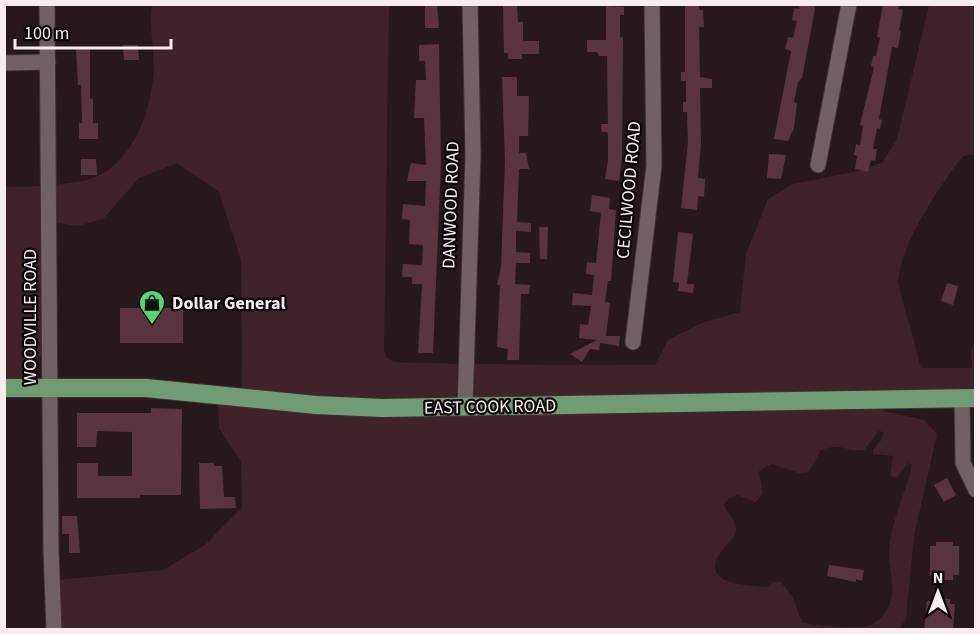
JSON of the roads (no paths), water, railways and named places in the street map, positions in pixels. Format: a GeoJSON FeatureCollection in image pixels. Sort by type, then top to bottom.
{"type":"FeatureCollection","features":[{"type":"Feature","properties":{"kind":"main road","name":"EAST COOK ROAD"},"geometry":{"type":"LineString","coordinates":[[4,388],[166,389],[350,407],[465,408],[969,398]]}},
{"type":"Feature","properties":{"kind":"street","name":"WOODVILLE ROAD"},"geometry":{"type":"LineString","coordinates":[[47,4],[54,630]]}},
{"type":"Feature","properties":{"kind":"street","name":"DANWOOD ROAD"},"geometry":{"type":"LineString","coordinates":[[465,408],[473,156],[470,4]]}},
{"type":"Feature","properties":{"kind":"street","name":"CECILWOOD ROAD"},"geometry":{"type":"LineString","coordinates":[[633,342],[654,158],[652,4]]}},
{"type":"Feature","properties":{"kind":"street"},"geometry":{"type":"LineString","coordinates":[[818,165],[849,4]]}},
{"type":"Feature","properties":{"kind":"street"},"geometry":{"type":"LineString","coordinates":[[4,63],[48,62]]}},
{"type":"Feature","properties":{"kind":"street"},"geometry":{"type":"LineString","coordinates":[[969,398],[963,463],[975,490]]}},
{"type":"Feature","properties":{"kind":"place","name":"Dollar General"},"geometry":{"type":"Point","coordinates":[152,326]}}]}
